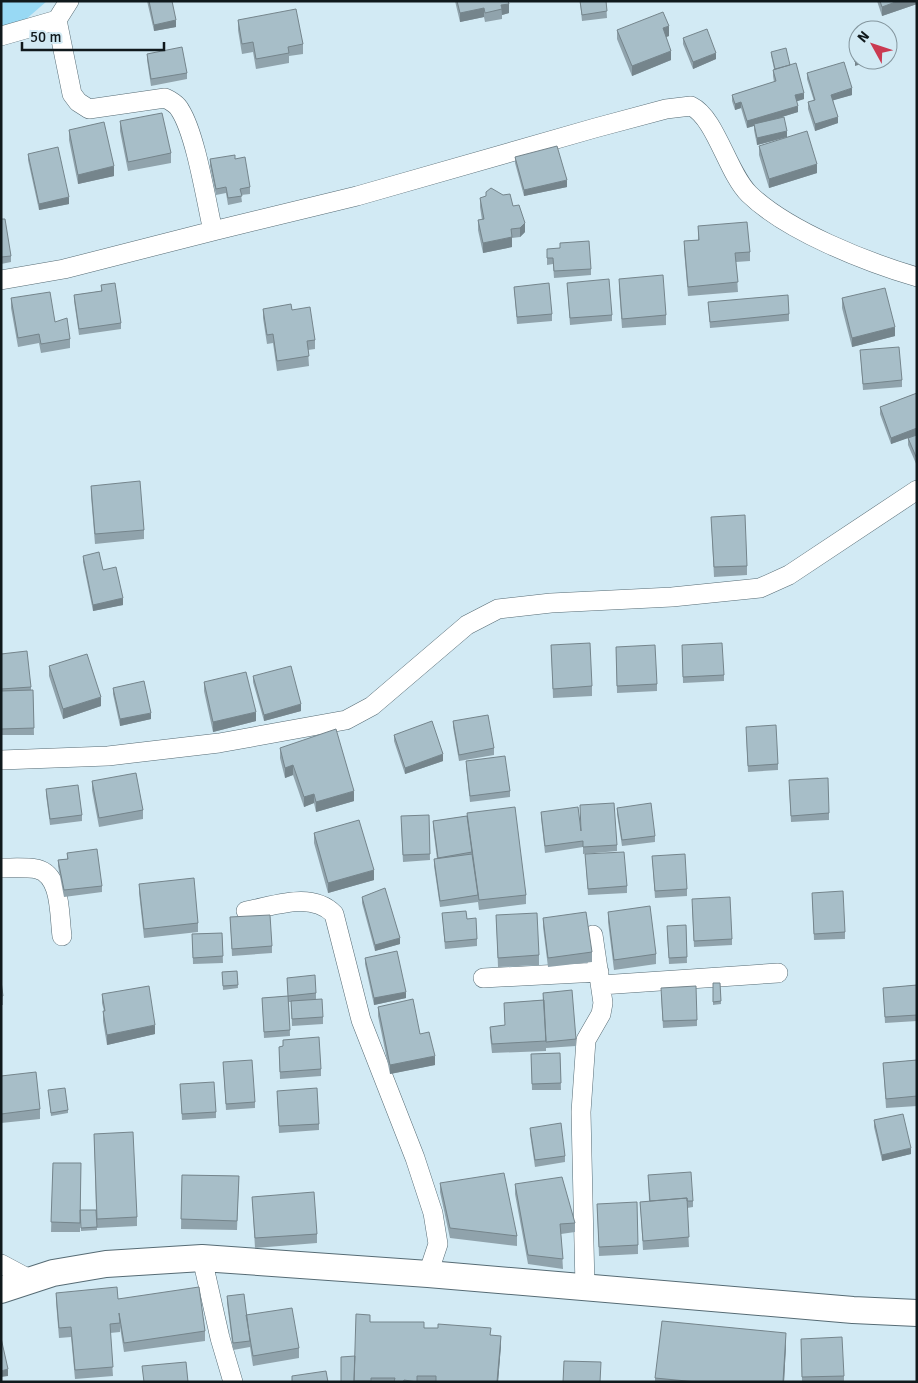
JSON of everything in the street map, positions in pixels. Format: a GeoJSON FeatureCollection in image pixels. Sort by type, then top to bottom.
{"type":"FeatureCollection","features":[{"type":"Feature","properties":{"kind":"main road"},"geometry":{"type":"LineString","coordinates":[[1,1290],[53,1273],[106,1264],[202,1258],[428,1274],[853,1310],[917,1312]]}},
{"type":"Feature","properties":{"kind":"street"},"geometry":{"type":"LineString","coordinates":[[1,36],[57,20],[69,1]]}},
{"type":"Feature","properties":{"kind":"street"},"geometry":{"type":"LineString","coordinates":[[57,20],[72,94],[78,102],[89,109],[165,98],[175,103],[181,111],[192,141],[213,231]]}},
{"type":"Feature","properties":{"kind":"street"},"geometry":{"type":"LineString","coordinates":[[1,280],[64,269],[357,196],[595,128],[666,109],[691,106],[705,116],[736,178],[750,194],[772,213],[834,245],[917,277]]}},
{"type":"Feature","properties":{"kind":"street"},"geometry":{"type":"LineString","coordinates":[[1,760],[108,756],[219,743],[346,720],[372,706],[467,624],[498,610],[550,604],[672,597],[760,588],[789,575],[917,490]]}},
{"type":"Feature","properties":{"kind":"street"},"geometry":{"type":"LineString","coordinates":[[1,868],[38,869],[48,874],[54,882],[62,936]]}},
{"type":"Feature","properties":{"kind":"street"},"geometry":{"type":"LineString","coordinates":[[246,911],[297,902],[314,902],[326,906],[334,914],[362,1020],[415,1158],[433,1213],[438,1244],[428,1274]]}},
{"type":"Feature","properties":{"kind":"street"},"geometry":{"type":"LineString","coordinates":[[585,1287],[580,1112],[586,1040],[601,1014],[600,979],[593,935]]}},
{"type":"Feature","properties":{"kind":"street"},"geometry":{"type":"LineString","coordinates":[[483,978],[600,979],[778,973]]}},
{"type":"Feature","properties":{"kind":"street"},"geometry":{"type":"LineString","coordinates":[[202,1258],[220,1338],[233,1382]]}},
{"type":"Feature","properties":{"kind":"street"},"geometry":{"type":"LineString","coordinates":[[1,1264],[32,1280]]}},
{"type":"Feature","properties":{"kind":"shaded area"},"geometry":{"type":"Polygon","coordinates":[[[1,1],[47,1],[1,41],[1,1]]]}},
{"type":"Feature","properties":{"kind":"building"},"geometry":{"type":"Polygon","coordinates":[[[149,1],[172,1],[176,20],[154,25],[149,1]]]}},
{"type":"Feature","properties":{"kind":"building"},"geometry":{"type":"Polygon","coordinates":[[[457,1],[508,1],[509,4],[501,5],[502,9],[485,13],[484,8],[460,13],[457,1]]]}},
{"type":"Feature","properties":{"kind":"building"},"geometry":{"type":"Polygon","coordinates":[[[580,1],[606,1],[607,11],[582,15],[580,1]]]}},
{"type":"Feature","properties":{"kind":"building"},"geometry":{"type":"Polygon","coordinates":[[[880,1],[898,1],[882,7],[880,1]]]}},
{"type":"Feature","properties":{"kind":"building"},"geometry":{"type":"Polygon","coordinates":[[[296,9],[303,44],[288,47],[289,53],[256,59],[253,42],[242,44],[238,20],[296,9]]]}},
{"type":"Feature","properties":{"kind":"building"},"geometry":{"type":"Polygon","coordinates":[[[663,12],[669,26],[663,28],[671,51],[632,66],[617,30],[663,12]]]}},
{"type":"Feature","properties":{"kind":"building"},"geometry":{"type":"Polygon","coordinates":[[[707,29],[716,53],[693,62],[683,38],[707,29]]]}},
{"type":"Feature","properties":{"kind":"building"},"geometry":{"type":"Polygon","coordinates":[[[182,47],[187,73],[151,79],[147,54],[182,47]]]}},
{"type":"Feature","properties":{"kind":"building"},"geometry":{"type":"Polygon","coordinates":[[[786,48],[790,65],[775,69],[771,52],[786,48]]]}},
{"type":"Feature","properties":{"kind":"building"},"geometry":{"type":"Polygon","coordinates":[[[844,62],[852,88],[831,95],[838,117],[815,124],[808,102],[815,100],[807,73],[844,62]]]}},
{"type":"Feature","properties":{"kind":"building"},"geometry":{"type":"Polygon","coordinates":[[[796,63],[804,93],[795,95],[798,106],[747,121],[741,102],[735,104],[732,95],[776,81],[773,70],[796,63]]]}},
{"type":"Feature","properties":{"kind":"building"},"geometry":{"type":"Polygon","coordinates":[[[162,113],[171,153],[128,162],[120,121],[162,113]]]}},
{"type":"Feature","properties":{"kind":"building"},"geometry":{"type":"Polygon","coordinates":[[[784,117],[787,131],[757,138],[754,124],[784,117]]]}},
{"type":"Feature","properties":{"kind":"building"},"geometry":{"type":"Polygon","coordinates":[[[104,122],[114,166],[78,175],[69,130],[104,122]]]}},
{"type":"Feature","properties":{"kind":"building"},"geometry":{"type":"Polygon","coordinates":[[[807,131],[817,164],[769,179],[759,146],[807,131]]]}},
{"type":"Feature","properties":{"kind":"building"},"geometry":{"type":"Polygon","coordinates":[[[557,146],[567,180],[524,190],[515,157],[557,146]]]}},
{"type":"Feature","properties":{"kind":"building"},"geometry":{"type":"Polygon","coordinates":[[[58,147],[69,197],[39,204],[28,154],[58,147]]]}},
{"type":"Feature","properties":{"kind":"building"},"geometry":{"type":"Polygon","coordinates":[[[235,155],[235,159],[245,157],[250,187],[240,189],[242,196],[228,198],[226,187],[216,189],[210,159],[235,155]]]}},
{"type":"Feature","properties":{"kind":"building"},"geometry":{"type":"Polygon","coordinates":[[[491,188],[503,195],[510,194],[513,206],[519,205],[525,223],[520,228],[511,229],[512,237],[483,243],[478,220],[484,219],[480,198],[486,196],[486,192],[491,188]]]}},
{"type":"Feature","properties":{"kind":"building"},"geometry":{"type":"Polygon","coordinates":[[[1,219],[5,219],[11,256],[1,257],[1,219]]]}},
{"type":"Feature","properties":{"kind":"building"},"geometry":{"type":"Polygon","coordinates":[[[747,222],[750,252],[735,253],[738,282],[688,287],[684,241],[699,240],[698,226],[747,222]]]}},
{"type":"Feature","properties":{"kind":"building"},"geometry":{"type":"Polygon","coordinates":[[[589,241],[591,269],[554,271],[553,258],[547,258],[547,249],[560,248],[560,243],[589,241]]]}},
{"type":"Feature","properties":{"kind":"building"},"geometry":{"type":"Polygon","coordinates":[[[663,275],[666,315],[622,319],[619,279],[663,275]]]}},
{"type":"Feature","properties":{"kind":"building"},"geometry":{"type":"Polygon","coordinates":[[[609,279],[612,315],[570,318],[567,283],[609,279]]]}},
{"type":"Feature","properties":{"kind":"building"},"geometry":{"type":"Polygon","coordinates":[[[115,283],[121,323],[79,329],[74,295],[102,291],[101,285],[115,283]]]}},
{"type":"Feature","properties":{"kind":"building"},"geometry":{"type":"Polygon","coordinates":[[[549,283],[552,314],[517,317],[514,287],[549,283]]]}},
{"type":"Feature","properties":{"kind":"building"},"geometry":{"type":"Polygon","coordinates":[[[885,288],[895,327],[852,338],[842,298],[885,288]]]}},
{"type":"Feature","properties":{"kind":"building"},"geometry":{"type":"Polygon","coordinates":[[[50,292],[55,322],[67,318],[70,339],[41,344],[39,334],[18,338],[11,298],[50,292]]]}},
{"type":"Feature","properties":{"kind":"building"},"geometry":{"type":"Polygon","coordinates":[[[788,295],[789,314],[710,322],[708,302],[788,295]]]}},
{"type":"Feature","properties":{"kind":"building"},"geometry":{"type":"Polygon","coordinates":[[[291,304],[292,310],[310,307],[315,340],[307,341],[309,356],[277,361],[273,334],[267,335],[263,309],[291,304]]]}},
{"type":"Feature","properties":{"kind":"building"},"geometry":{"type":"Polygon","coordinates":[[[899,347],[902,380],[863,384],[860,350],[899,347]]]}},
{"type":"Feature","properties":{"kind":"building"},"geometry":{"type":"Polygon","coordinates":[[[917,393],[917,428],[891,438],[880,407],[917,393]]]}},
{"type":"Feature","properties":{"kind":"building"},"geometry":{"type":"Polygon","coordinates":[[[917,435],[917,459],[908,438],[917,435]]]}},
{"type":"Feature","properties":{"kind":"building"},"geometry":{"type":"Polygon","coordinates":[[[140,481],[144,530],[95,534],[91,486],[140,481]]]}},
{"type":"Feature","properties":{"kind":"building"},"geometry":{"type":"Polygon","coordinates":[[[745,515],[747,566],[714,567],[711,517],[745,515]]]}},
{"type":"Feature","properties":{"kind":"building"},"geometry":{"type":"Polygon","coordinates":[[[99,552],[103,570],[116,567],[123,598],[93,605],[83,556],[99,552]]]}},
{"type":"Feature","properties":{"kind":"building"},"geometry":{"type":"Polygon","coordinates":[[[590,643],[592,686],[553,689],[551,645],[590,643]]]}},
{"type":"Feature","properties":{"kind":"building"},"geometry":{"type":"Polygon","coordinates":[[[722,643],[724,675],[683,677],[682,645],[722,643]]]}},
{"type":"Feature","properties":{"kind":"building"},"geometry":{"type":"Polygon","coordinates":[[[655,645],[657,684],[617,686],[616,647],[655,645]]]}},
{"type":"Feature","properties":{"kind":"building"},"geometry":{"type":"Polygon","coordinates":[[[27,651],[31,687],[1,689],[1,654],[27,651]]]}},
{"type":"Feature","properties":{"kind":"building"},"geometry":{"type":"Polygon","coordinates":[[[87,654],[101,697],[63,709],[49,666],[87,654]]]}},
{"type":"Feature","properties":{"kind":"building"},"geometry":{"type":"Polygon","coordinates":[[[291,666],[301,704],[264,715],[253,676],[291,666]]]}},
{"type":"Feature","properties":{"kind":"building"},"geometry":{"type":"Polygon","coordinates":[[[246,672],[256,712],[213,722],[204,682],[246,672]]]}},
{"type":"Feature","properties":{"kind":"building"},"geometry":{"type":"Polygon","coordinates":[[[144,681],[151,713],[120,719],[113,688],[144,681]]]}},
{"type":"Feature","properties":{"kind":"building"},"geometry":{"type":"Polygon","coordinates":[[[33,690],[34,728],[1,729],[1,691],[33,690]]]}},
{"type":"Feature","properties":{"kind":"building"},"geometry":{"type":"Polygon","coordinates":[[[488,715],[494,748],[459,755],[453,721],[488,715]]]}},
{"type":"Feature","properties":{"kind":"building"},"geometry":{"type":"Polygon","coordinates":[[[432,721],[443,754],[405,768],[394,735],[432,721]]]}},
{"type":"Feature","properties":{"kind":"building"},"geometry":{"type":"Polygon","coordinates":[[[776,725],[778,764],[748,766],[746,727],[776,725]]]}},
{"type":"Feature","properties":{"kind":"building"},"geometry":{"type":"Polygon","coordinates":[[[336,729],[354,791],[316,802],[314,794],[304,797],[293,765],[285,768],[280,748],[336,729]]]}},
{"type":"Feature","properties":{"kind":"building"},"geometry":{"type":"Polygon","coordinates":[[[505,756],[510,791],[470,796],[466,761],[505,756]]]}},
{"type":"Feature","properties":{"kind":"building"},"geometry":{"type":"Polygon","coordinates":[[[136,773],[143,810],[99,818],[92,781],[136,773]]]}},
{"type":"Feature","properties":{"kind":"building"},"geometry":{"type":"Polygon","coordinates":[[[828,778],[829,813],[791,816],[789,780],[828,778]]]}},
{"type":"Feature","properties":{"kind":"building"},"geometry":{"type":"Polygon","coordinates":[[[78,785],[82,815],[50,819],[46,789],[78,785]]]}},
{"type":"Feature","properties":{"kind":"building"},"geometry":{"type":"Polygon","coordinates":[[[614,803],[617,845],[583,847],[583,841],[545,846],[541,812],[578,807],[581,831],[580,805],[614,803]]]}},
{"type":"Feature","properties":{"kind":"building"},"geometry":{"type":"Polygon","coordinates":[[[651,803],[655,836],[622,840],[617,808],[651,803]]]}},
{"type":"Feature","properties":{"kind":"building"},"geometry":{"type":"Polygon","coordinates":[[[515,807],[526,895],[479,900],[467,813],[515,807]]]}},
{"type":"Feature","properties":{"kind":"building"},"geometry":{"type":"Polygon","coordinates":[[[429,815],[430,854],[403,855],[401,816],[429,815]]]}},
{"type":"Feature","properties":{"kind":"building"},"geometry":{"type":"Polygon","coordinates":[[[467,816],[472,852],[438,858],[433,821],[467,816]]]}},
{"type":"Feature","properties":{"kind":"building"},"geometry":{"type":"Polygon","coordinates":[[[359,820],[374,870],[328,883],[314,833],[359,820]]]}},
{"type":"Feature","properties":{"kind":"building"},"geometry":{"type":"Polygon","coordinates":[[[97,849],[102,886],[64,890],[58,860],[68,859],[67,853],[97,849]]]}},
{"type":"Feature","properties":{"kind":"building"},"geometry":{"type":"Polygon","coordinates":[[[624,852],[627,886],[588,889],[585,854],[624,852]]]}},
{"type":"Feature","properties":{"kind":"building"},"geometry":{"type":"Polygon","coordinates":[[[472,854],[478,895],[440,901],[434,859],[472,854]]]}},
{"type":"Feature","properties":{"kind":"building"},"geometry":{"type":"Polygon","coordinates":[[[685,854],[687,889],[655,891],[652,856],[685,854]]]}},
{"type":"Feature","properties":{"kind":"building"},"geometry":{"type":"Polygon","coordinates":[[[194,878],[198,923],[144,929],[139,884],[194,878]]]}},
{"type":"Feature","properties":{"kind":"building"},"geometry":{"type":"Polygon","coordinates":[[[385,888],[400,938],[375,945],[362,897],[385,888]]]}},
{"type":"Feature","properties":{"kind":"building"},"geometry":{"type":"Polygon","coordinates":[[[843,891],[845,932],[814,934],[812,893],[843,891]]]}},
{"type":"Feature","properties":{"kind":"building"},"geometry":{"type":"Polygon","coordinates":[[[730,897],[732,939],[694,941],[692,899],[730,897]]]}},
{"type":"Feature","properties":{"kind":"building"},"geometry":{"type":"Polygon","coordinates":[[[650,906],[656,954],[614,960],[608,912],[650,906]]]}},
{"type":"Feature","properties":{"kind":"building"},"geometry":{"type":"Polygon","coordinates":[[[466,911],[467,919],[476,918],[477,939],[445,942],[442,913],[466,911]]]}},
{"type":"Feature","properties":{"kind":"building"},"geometry":{"type":"Polygon","coordinates":[[[586,912],[592,952],[548,958],[543,918],[586,912]]]}},
{"type":"Feature","properties":{"kind":"building"},"geometry":{"type":"Polygon","coordinates":[[[537,913],[539,955],[498,958],[496,915],[537,913]]]}},
{"type":"Feature","properties":{"kind":"building"},"geometry":{"type":"Polygon","coordinates":[[[270,915],[272,946],[232,949],[230,917],[270,915]]]}},
{"type":"Feature","properties":{"kind":"building"},"geometry":{"type":"Polygon","coordinates":[[[686,925],[687,957],[669,958],[667,926],[686,925]]]}},
{"type":"Feature","properties":{"kind":"building"},"geometry":{"type":"Polygon","coordinates":[[[222,933],[223,956],[193,958],[192,934],[222,933]]]}},
{"type":"Feature","properties":{"kind":"building"},"geometry":{"type":"Polygon","coordinates":[[[397,951],[406,992],[374,998],[365,958],[397,951]]]}},
{"type":"Feature","properties":{"kind":"building"},"geometry":{"type":"Polygon","coordinates":[[[237,971],[238,985],[223,986],[222,972],[237,971]]]}},
{"type":"Feature","properties":{"kind":"building"},"geometry":{"type":"Polygon","coordinates":[[[315,975],[316,993],[288,996],[287,978],[315,975]]]}},
{"type":"Feature","properties":{"kind":"building"},"geometry":{"type":"Polygon","coordinates":[[[713,983],[720,983],[721,1001],[713,1002],[713,983]]]}},
{"type":"Feature","properties":{"kind":"building"},"geometry":{"type":"Polygon","coordinates":[[[917,985],[917,1015],[885,1017],[883,988],[917,985]]]}},
{"type":"Feature","properties":{"kind":"building"},"geometry":{"type":"Polygon","coordinates":[[[149,986],[155,1025],[107,1035],[102,994],[149,986]]]}},
{"type":"Feature","properties":{"kind":"building"},"geometry":{"type":"Polygon","coordinates":[[[696,986],[697,1020],[663,1021],[661,988],[696,986]]]}},
{"type":"Feature","properties":{"kind":"building"},"geometry":{"type":"Polygon","coordinates":[[[572,990],[576,1039],[546,1042],[543,993],[572,990]]]}},
{"type":"Feature","properties":{"kind":"building"},"geometry":{"type":"Polygon","coordinates":[[[288,996],[290,1030],[264,1032],[262,998],[288,996]]]}},
{"type":"Feature","properties":{"kind":"building"},"geometry":{"type":"Polygon","coordinates":[[[322,999],[323,1017],[292,1019],[291,1001],[322,999]]]}},
{"type":"Feature","properties":{"kind":"building"},"geometry":{"type":"Polygon","coordinates":[[[413,999],[420,1034],[429,1032],[435,1056],[390,1065],[378,1007],[413,999]]]}},
{"type":"Feature","properties":{"kind":"building"},"geometry":{"type":"Polygon","coordinates":[[[544,1000],[546,1041],[492,1044],[490,1027],[505,1025],[504,1003],[544,1000]]]}},
{"type":"Feature","properties":{"kind":"building"},"geometry":{"type":"Polygon","coordinates":[[[319,1037],[321,1069],[280,1072],[279,1047],[283,1046],[283,1040],[319,1037]]]}},
{"type":"Feature","properties":{"kind":"building"},"geometry":{"type":"Polygon","coordinates":[[[560,1053],[561,1083],[532,1084],[531,1054],[560,1053]]]}},
{"type":"Feature","properties":{"kind":"building"},"geometry":{"type":"Polygon","coordinates":[[[252,1060],[255,1102],[226,1104],[223,1062],[252,1060]]]}},
{"type":"Feature","properties":{"kind":"building"},"geometry":{"type":"Polygon","coordinates":[[[917,1060],[917,1096],[886,1099],[883,1063],[917,1060]]]}},
{"type":"Feature","properties":{"kind":"building"},"geometry":{"type":"Polygon","coordinates":[[[36,1072],[40,1109],[1,1114],[1,1076],[36,1072]]]}},
{"type":"Feature","properties":{"kind":"building"},"geometry":{"type":"Polygon","coordinates":[[[214,1082],[216,1112],[182,1114],[180,1084],[214,1082]]]}},
{"type":"Feature","properties":{"kind":"building"},"geometry":{"type":"Polygon","coordinates":[[[65,1088],[68,1110],[51,1113],[48,1090],[65,1088]]]}},
{"type":"Feature","properties":{"kind":"building"},"geometry":{"type":"Polygon","coordinates":[[[317,1088],[319,1124],[279,1126],[277,1091],[317,1088]]]}},
{"type":"Feature","properties":{"kind":"building"},"geometry":{"type":"Polygon","coordinates":[[[903,1114],[911,1148],[882,1155],[874,1120],[903,1114]]]}},
{"type":"Feature","properties":{"kind":"building"},"geometry":{"type":"Polygon","coordinates":[[[561,1123],[565,1156],[535,1160],[530,1128],[561,1123]]]}},
{"type":"Feature","properties":{"kind":"building"},"geometry":{"type":"Polygon","coordinates":[[[133,1132],[137,1217],[97,1219],[94,1134],[133,1132]]]}},
{"type":"Feature","properties":{"kind":"building"},"geometry":{"type":"Polygon","coordinates":[[[53,1163],[81,1163],[80,1223],[51,1222],[53,1163]]]}},
{"type":"Feature","properties":{"kind":"building"},"geometry":{"type":"Polygon","coordinates":[[[691,1172],[693,1201],[687,1201],[687,1198],[650,1201],[648,1175],[691,1172]]]}},
{"type":"Feature","properties":{"kind":"building"},"geometry":{"type":"Polygon","coordinates":[[[504,1173],[517,1236],[450,1228],[440,1183],[504,1173]]]}},
{"type":"Feature","properties":{"kind":"building"},"geometry":{"type":"Polygon","coordinates":[[[182,1175],[239,1176],[237,1221],[181,1219],[182,1175]]]}},
{"type":"Feature","properties":{"kind":"building"},"geometry":{"type":"Polygon","coordinates":[[[562,1177],[575,1223],[560,1224],[563,1259],[528,1255],[515,1184],[562,1177]]]}},
{"type":"Feature","properties":{"kind":"building"},"geometry":{"type":"Polygon","coordinates":[[[314,1192],[317,1234],[255,1238],[252,1197],[314,1192]]]}},
{"type":"Feature","properties":{"kind":"building"},"geometry":{"type":"Polygon","coordinates":[[[687,1198],[689,1237],[643,1241],[640,1202],[687,1198]]]}},
{"type":"Feature","properties":{"kind":"building"},"geometry":{"type":"Polygon","coordinates":[[[637,1202],[638,1245],[599,1247],[597,1204],[637,1202]]]}},
{"type":"Feature","properties":{"kind":"building"},"geometry":{"type":"Polygon","coordinates":[[[80,1210],[96,1210],[97,1227],[81,1228],[80,1210]]]}},
{"type":"Feature","properties":{"kind":"building"},"geometry":{"type":"Polygon","coordinates":[[[117,1287],[118,1299],[199,1287],[205,1331],[124,1343],[119,1313],[120,1323],[110,1324],[113,1367],[75,1370],[71,1327],[59,1328],[56,1293],[117,1287]]]}},
{"type":"Feature","properties":{"kind":"building"},"geometry":{"type":"Polygon","coordinates":[[[244,1294],[250,1341],[233,1343],[227,1296],[244,1294]]]}},
{"type":"Feature","properties":{"kind":"building"},"geometry":{"type":"Polygon","coordinates":[[[292,1308],[299,1348],[253,1356],[246,1315],[292,1308]]]}},
{"type":"Feature","properties":{"kind":"building"},"geometry":{"type":"Polygon","coordinates":[[[356,1314],[370,1315],[370,1322],[424,1322],[424,1328],[438,1328],[438,1324],[491,1328],[490,1335],[501,1336],[497,1382],[436,1382],[436,1376],[417,1376],[417,1382],[404,1380],[403,1382],[394,1382],[395,1378],[371,1378],[371,1381],[354,1381],[356,1314]]]}},
{"type":"Feature","properties":{"kind":"building"},"geometry":{"type":"Polygon","coordinates":[[[662,1321],[786,1333],[783,1382],[697,1382],[655,1378],[662,1321]]]}},
{"type":"Feature","properties":{"kind":"building"},"geometry":{"type":"Polygon","coordinates":[[[842,1337],[844,1376],[802,1377],[801,1339],[842,1337]]]}},
{"type":"Feature","properties":{"kind":"building"},"geometry":{"type":"Polygon","coordinates":[[[1,1338],[8,1369],[1,1371],[1,1338]]]}},
{"type":"Feature","properties":{"kind":"building"},"geometry":{"type":"Polygon","coordinates":[[[355,1356],[354,1382],[341,1382],[341,1357],[355,1356]]]}},
{"type":"Feature","properties":{"kind":"building"},"geometry":{"type":"Polygon","coordinates":[[[564,1361],[601,1362],[600,1382],[563,1382],[564,1361]]]}},
{"type":"Feature","properties":{"kind":"building"},"geometry":{"type":"Polygon","coordinates":[[[186,1362],[188,1382],[144,1382],[142,1366],[186,1362]]]}},
{"type":"Feature","properties":{"kind":"building"},"geometry":{"type":"Polygon","coordinates":[[[326,1371],[328,1382],[292,1382],[292,1376],[326,1371]]]}}]}
